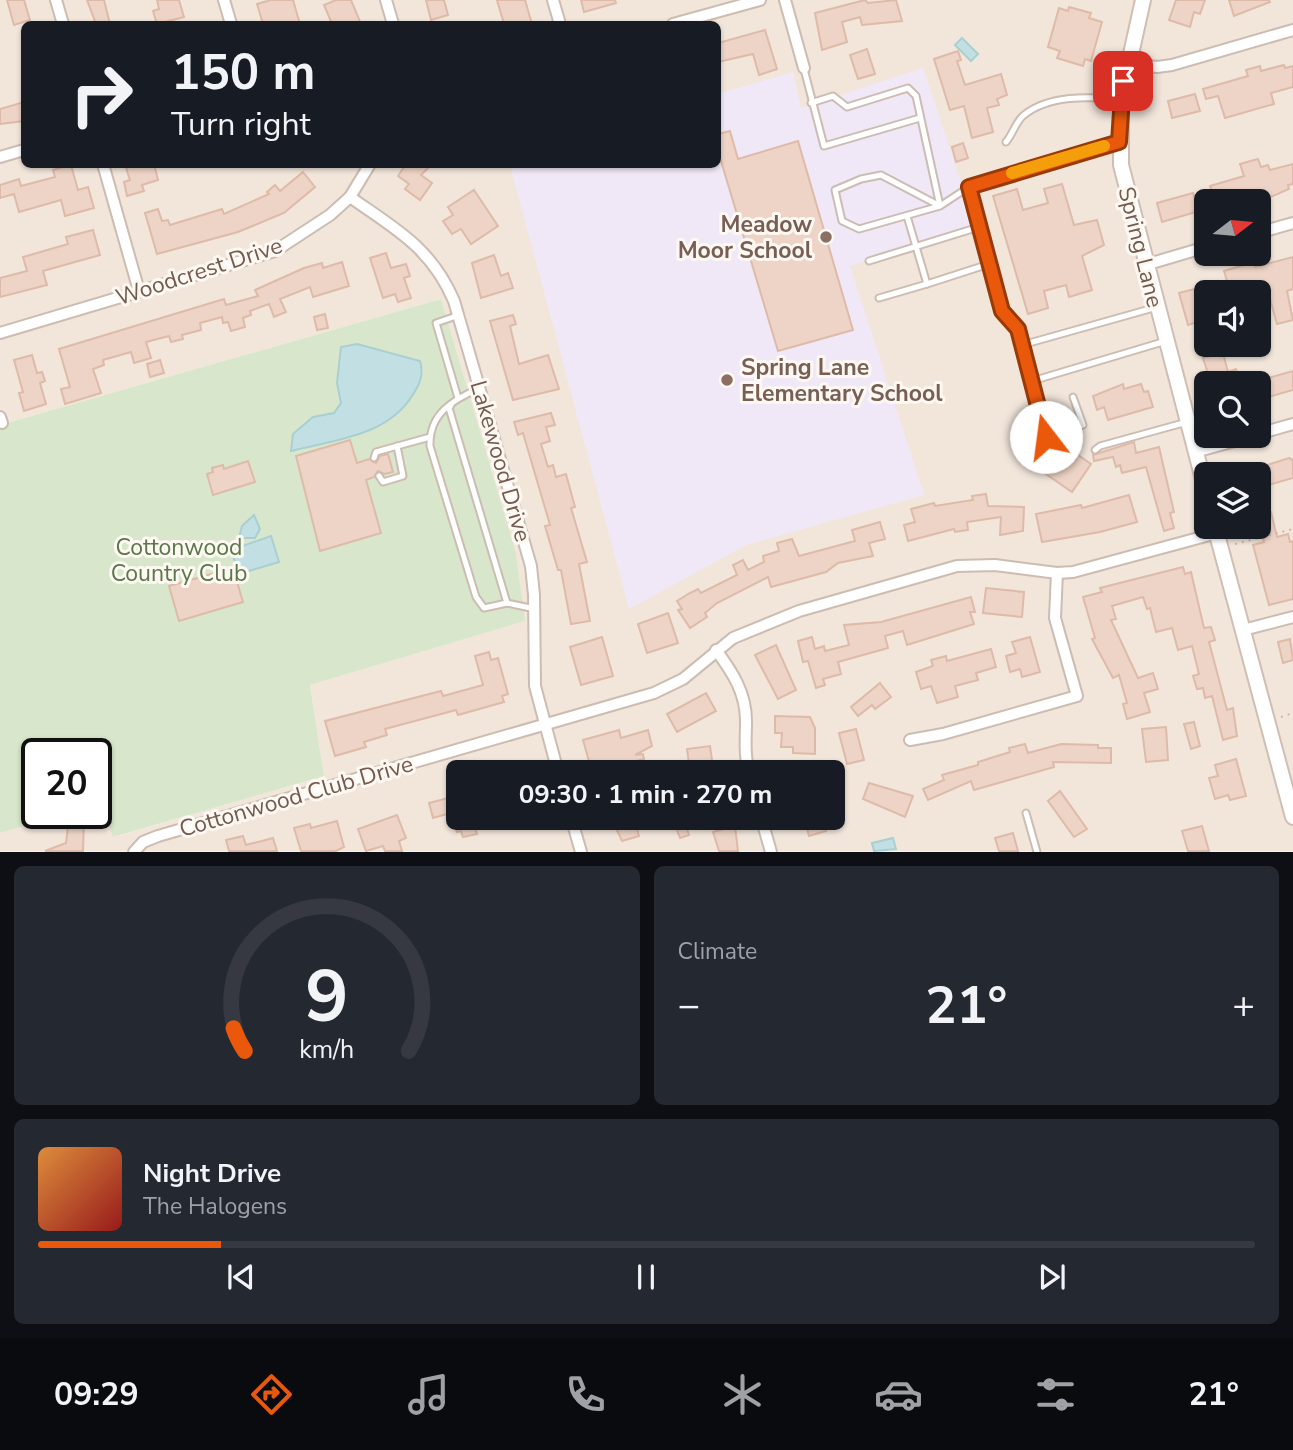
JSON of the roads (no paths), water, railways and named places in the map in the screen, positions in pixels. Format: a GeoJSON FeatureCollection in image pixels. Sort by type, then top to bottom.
{"type":"FeatureCollection","features":[{"type":"Feature","properties":{"kind":"street"},"geometry":{"type":"LineString","coordinates":[[56,0],[62,21]]}},
{"type":"Feature","properties":{"kind":"street"},"geometry":{"type":"LineString","coordinates":[[224,0],[230,21]]}},
{"type":"Feature","properties":{"kind":"street"},"geometry":{"type":"LineString","coordinates":[[386,0],[392,21]]}},
{"type":"Feature","properties":{"kind":"street"},"geometry":{"type":"LineString","coordinates":[[553,0],[559,21]]}},
{"type":"Feature","properties":{"kind":"street"},"geometry":{"type":"LineString","coordinates":[[684,21],[760,0]]}},
{"type":"Feature","properties":{"kind":"street"},"geometry":{"type":"LineString","coordinates":[[785,0],[804,68]]}},
{"type":"Feature","properties":{"kind":"street","name":"Spring Lane"},"geometry":{"type":"LineString","coordinates":[[1143,0],[1126,64],[1119,142],[1124,182],[1198,462]]}},
{"type":"Feature","properties":{"kind":"street"},"geometry":{"type":"LineString","coordinates":[[1126,64],[1152,67],[1172,65],[1293,30]]}},
{"type":"Feature","properties":{"kind":"street"},"geometry":{"type":"LineString","coordinates":[[0,157],[21,151]]}},
{"type":"Feature","properties":{"kind":"street"},"geometry":{"type":"LineString","coordinates":[[104,168],[139,291]]}},
{"type":"Feature","properties":{"kind":"street","name":"Woodcrest Drive"},"geometry":{"type":"LineString","coordinates":[[0,333],[275,251],[310,230],[350,197],[368,168]]}},
{"type":"Feature","properties":{"kind":"street","name":"Lakewood Drive"},"geometry":{"type":"LineString","coordinates":[[350,197],[406,235],[424,252],[448,287],[459,315],[527,551],[535,610],[533,662],[555,760]]}},
{"type":"Feature","properties":{"kind":"street"},"geometry":{"type":"LineString","coordinates":[[1271,229],[1293,223]]}},
{"type":"Feature","properties":{"kind":"street"},"geometry":{"type":"LineString","coordinates":[[1145,265],[1194,251]]}},
{"type":"Feature","properties":{"kind":"street"},"geometry":{"type":"LineString","coordinates":[[1271,431],[1293,424]]}},
{"type":"Feature","properties":{"kind":"street"},"geometry":{"type":"LineString","coordinates":[[1195,452],[1209,448]]}},
{"type":"Feature","properties":{"kind":"street","name":"Cottonwood Club Drive"},"geometry":{"type":"LineString","coordinates":[[134,852],[143,842],[158,836],[670,687],[733,638],[779,617],[949,568],[995,565],[1057,573],[1098,566],[1194,537]]}},
{"type":"Feature","properties":{"kind":"street"},"geometry":{"type":"LineString","coordinates":[[1218,539],[1293,817]]}},
{"type":"Feature","properties":{"kind":"street"},"geometry":{"type":"LineString","coordinates":[[910,740],[943,734],[1077,696],[1055,618],[1057,573]]}},
{"type":"Feature","properties":{"kind":"street"},"geometry":{"type":"LineString","coordinates":[[1243,630],[1293,617]]}},
{"type":"Feature","properties":{"kind":"street"},"geometry":{"type":"LineString","coordinates":[[716,650],[739,685],[745,704],[744,743],[747,760]]}},
{"type":"Feature","properties":{"kind":"street"},"geometry":{"type":"LineString","coordinates":[[575,830],[581,852]]}},
{"type":"Feature","properties":{"kind":"street"},"geometry":{"type":"LineString","coordinates":[[765,830],[771,852]]}},
{"type":"Feature","properties":{"kind":"lane"},"geometry":{"type":"LineString","coordinates":[[804,68],[824,146],[920,118]]}},
{"type":"Feature","properties":{"kind":"lane"},"geometry":{"type":"LineString","coordinates":[[811,103],[833,96],[847,107],[908,88],[916,96],[940,206]]}},
{"type":"Feature","properties":{"kind":"lane"},"geometry":{"type":"LineString","coordinates":[[1006,142],[1021,117],[1032,110],[1078,98],[1121,99]]}},
{"type":"Feature","properties":{"kind":"lane"},"geometry":{"type":"LineString","coordinates":[[940,206],[881,175],[861,179],[835,190],[842,221],[859,229],[940,206],[969,187],[1119,142]]}},
{"type":"Feature","properties":{"kind":"lane"},"geometry":{"type":"LineString","coordinates":[[969,187],[1002,311],[1018,329],[1046,437],[1083,425],[1073,397]]}},
{"type":"Feature","properties":{"kind":"lane"},"geometry":{"type":"LineString","coordinates":[[906,216],[927,284]]}},
{"type":"Feature","properties":{"kind":"lane"},"geometry":{"type":"LineString","coordinates":[[869,261],[979,226]]}},
{"type":"Feature","properties":{"kind":"lane"},"geometry":{"type":"LineString","coordinates":[[879,298],[989,264]]}},
{"type":"Feature","properties":{"kind":"lane"},"geometry":{"type":"LineString","coordinates":[[1022,345],[1157,307]]}},
{"type":"Feature","properties":{"kind":"lane"},"geometry":{"type":"LineString","coordinates":[[458,398],[436,324],[459,315]]}},
{"type":"Feature","properties":{"kind":"lane"},"geometry":{"type":"LineString","coordinates":[[1032,381],[1166,341]]}},
{"type":"Feature","properties":{"kind":"lane"},"geometry":{"type":"LineString","coordinates":[[480,388],[452,402],[430,428],[430,437],[476,597],[484,608],[507,603],[535,610]]}},
{"type":"Feature","properties":{"kind":"lane"},"geometry":{"type":"LineString","coordinates":[[452,402],[449,408],[507,603]]}},
{"type":"Feature","properties":{"kind":"lane"},"geometry":{"type":"LineString","coordinates":[[1096,450],[1100,446],[1187,422]]}},
{"type":"Feature","properties":{"kind":"lane"},"geometry":{"type":"LineString","coordinates":[[374,458],[376,452],[430,437]]}},
{"type":"Feature","properties":{"kind":"lane"},"geometry":{"type":"LineString","coordinates":[[379,476],[383,482],[403,476],[397,446]]}},
{"type":"Feature","properties":{"kind":"lane"},"geometry":{"type":"LineString","coordinates":[[1026,813],[1037,852]]}},
{"type":"Feature","properties":{"kind":"water"},"geometry":{"type":"Polygon","coordinates":[[[962,38],[978,54],[971,61],[955,45],[962,38]]]}},
{"type":"Feature","properties":{"kind":"water"},"geometry":{"type":"Polygon","coordinates":[[[357,344],[420,361],[421,375],[415,392],[389,420],[374,428],[291,451],[293,434],[313,417],[334,413],[341,403],[337,383],[341,347],[357,344]]]}},
{"type":"Feature","properties":{"kind":"water"},"geometry":{"type":"Polygon","coordinates":[[[254,515],[260,529],[255,538],[239,538],[242,526],[254,515]]]}},
{"type":"Feature","properties":{"kind":"water"},"geometry":{"type":"Polygon","coordinates":[[[271,536],[279,562],[239,574],[231,550],[271,536]]]}},
{"type":"Feature","properties":{"kind":"water"},"geometry":{"type":"Polygon","coordinates":[[[893,838],[896,849],[874,851],[872,843],[893,838]]]}},
{"type":"Feature","properties":{"kind":"place","name":"Meadow Moor School"},"geometry":{"type":"Point","coordinates":[826,237]}},
{"type":"Feature","properties":{"kind":"place","name":"Spring Lane Elementary School"},"geometry":{"type":"Point","coordinates":[727,380]}},
{"type":"Feature","properties":{"kind":"park label","name":"Cottonwood Country Club"},"geometry":{"type":"Point","coordinates":[179,560]}}]}
